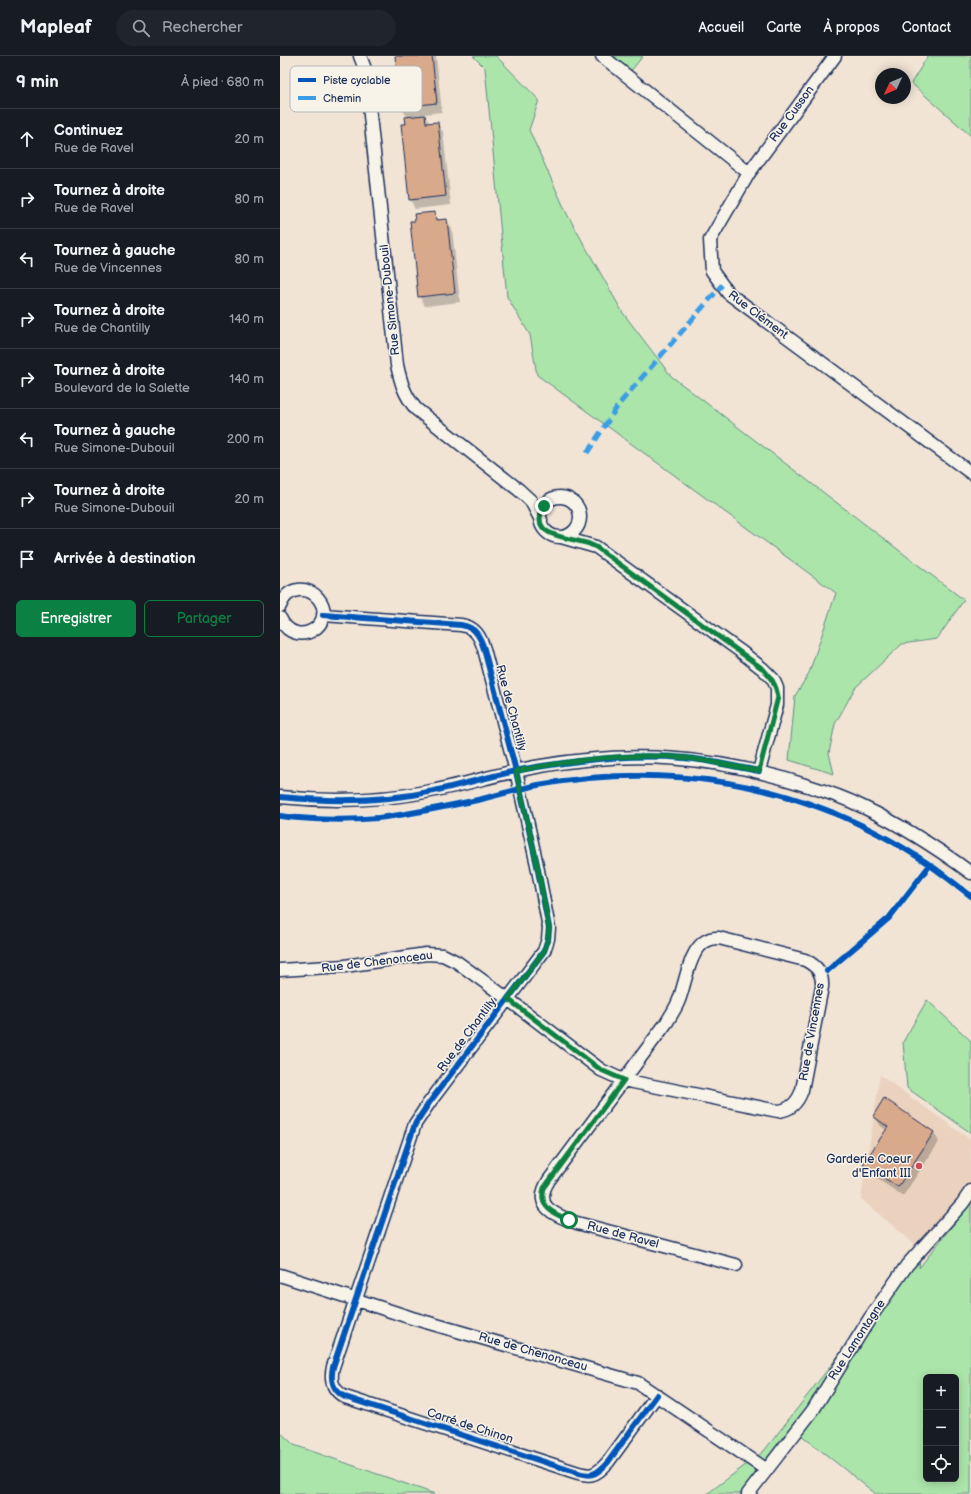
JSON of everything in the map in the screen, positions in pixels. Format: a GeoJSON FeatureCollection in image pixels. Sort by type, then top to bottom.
{"type":"FeatureCollection","features":[{"type":"Feature","properties":{"kind":"street","name":"Rue Simone-Dubouil"},"geometry":{"type":"LineString","coordinates":[[360,56],[364,66]]}},
{"type":"Feature","properties":{"kind":"street"},"geometry":{"type":"LineString","coordinates":[[602,56],[749,173]]}},
{"type":"Feature","properties":{"kind":"street","name":"Rue Cusson"},"geometry":{"type":"LineString","coordinates":[[749,173],[835,56]]}},
{"type":"Feature","properties":{"kind":"street","name":"Rue Simone-Dubouil"},"geometry":{"type":"LineString","coordinates":[[370,112],[397,365],[403,390],[416,409],[531,501],[544,529],[552,535],[596,547]]}},
{"type":"Feature","properties":{"kind":"street","name":"Rue Clément"},"geometry":{"type":"LineString","coordinates":[[749,173],[710,240],[712,271],[728,293],[971,473]]}},
{"type":"Feature","properties":{"kind":"street","name":"Rue Simone-Dubouil"},"geometry":{"type":"LineString","coordinates":[[519,490],[533,497],[552,499],[558,497],[569,499],[577,507],[588,536],[596,547],[740,651],[763,669],[772,679],[777,688],[777,705],[759,771]]}},
{"type":"Feature","properties":{"kind":"street"},"geometry":{"type":"LineString","coordinates":[[541,520],[541,511],[552,499]]}},
{"type":"Feature","properties":{"kind":"street"},"geometry":{"type":"LineString","coordinates":[[561,537],[574,532],[580,518]]}},
{"type":"Feature","properties":{"kind":"street"},"geometry":{"type":"LineString","coordinates":[[280,606],[284,598],[289,593],[296,590],[303,590],[316,595],[323,608],[321,621],[312,631],[300,634],[287,629],[280,618]]}},
{"type":"Feature","properties":{"kind":"street","name":"Rue de Chantilly"},"geometry":{"type":"LineString","coordinates":[[323,615],[461,625],[468,626],[475,630],[482,640],[516,771],[537,864],[549,928],[548,939],[544,951],[418,1118],[355,1299]]}},
{"type":"Feature","properties":{"kind":"street"},"geometry":{"type":"LineString","coordinates":[[280,797],[344,800],[400,797],[433,791],[541,766],[579,761],[647,756],[686,758],[759,771],[823,791],[863,806],[933,846],[971,873]]}},
{"type":"Feature","properties":{"kind":"street","name":"Rue de Vincennes"},"geometry":{"type":"LineString","coordinates":[[508,999],[601,1070],[624,1080],[778,1111],[786,1110],[797,1102],[802,1090],[822,987],[820,973],[816,967],[805,960],[719,938],[706,940],[694,952],[679,1000],[673,1012],[624,1080]]}},
{"type":"Feature","properties":{"kind":"street","name":"Rue de Chenonceau"},"geometry":{"type":"LineString","coordinates":[[280,970],[322,968],[426,954],[437,954],[443,955],[457,962],[508,999]]}},
{"type":"Feature","properties":{"kind":"street","name":"Rue de Ravel"},"geometry":{"type":"LineString","coordinates":[[624,1080],[544,1188],[542,1194],[545,1206],[560,1217],[577,1223],[736,1266]]}},
{"type":"Feature","properties":{"kind":"street","name":"Rue Lamontagne"},"geometry":{"type":"LineString","coordinates":[[748,1494],[813,1410],[870,1318],[907,1265],[962,1204],[971,1191]]}},
{"type":"Feature","properties":{"kind":"street","name":"Rue de Chenonceau"},"geometry":{"type":"LineString","coordinates":[[280,1275],[412,1318],[625,1378],[638,1383],[767,1470]]}},
{"type":"Feature","properties":{"kind":"street","name":"Carré de Chinon"},"geometry":{"type":"LineString","coordinates":[[355,1299],[332,1372],[332,1382],[337,1392],[345,1397],[579,1473],[591,1475],[595,1474],[604,1467],[657,1395]]}},
{"type":"Feature","properties":{"kind":"shaded area","name":"Garderie Coeur d'Enfant III"},"geometry":{"type":"Polygon","coordinates":[[[880,1075],[971,1140],[971,1191],[921,1250],[861,1199],[880,1075]]]}},
{"type":"Feature","properties":{"kind":"green space"},"geometry":{"type":"Polygon","coordinates":[[[473,56],[496,56],[539,100],[529,130],[567,214],[623,313],[671,376],[964,600],[937,639],[902,644],[855,688],[835,724],[829,753],[834,774],[789,760],[795,696],[809,673],[836,593],[537,375],[530,335],[507,297],[485,68],[473,56]]]}},
{"type":"Feature","properties":{"kind":"green space"},"geometry":{"type":"Polygon","coordinates":[[[606,56],[643,56],[630,72],[606,56]]]}},
{"type":"Feature","properties":{"kind":"green space"},"geometry":{"type":"Polygon","coordinates":[[[928,56],[971,56],[971,136],[911,83],[928,56]]]}},
{"type":"Feature","properties":{"kind":"green space"},"geometry":{"type":"Polygon","coordinates":[[[927,1000],[971,1041],[971,1133],[907,1088],[903,1042],[927,1000]]]}},
{"type":"Feature","properties":{"kind":"green space"},"geometry":{"type":"Polygon","coordinates":[[[971,1202],[971,1494],[876,1494],[801,1435],[751,1494],[707,1494],[764,1451],[921,1250],[919,1268],[971,1202]]]}},
{"type":"Feature","properties":{"kind":"green space"},"geometry":{"type":"Polygon","coordinates":[[[280,1432],[294,1445],[435,1494],[280,1494],[280,1432]]]}},
{"type":"Feature","properties":{"kind":"building"},"geometry":{"type":"Polygon","coordinates":[[[395,56],[432,56],[437,103],[422,105],[422,66],[396,66],[395,56]]]}},
{"type":"Feature","properties":{"kind":"building"},"geometry":{"type":"Polygon","coordinates":[[[425,115],[426,123],[438,122],[446,196],[409,200],[401,124],[406,124],[405,117],[425,115]]]}},
{"type":"Feature","properties":{"kind":"building"},"geometry":{"type":"Polygon","coordinates":[[[435,212],[436,220],[447,219],[455,293],[418,297],[410,221],[415,221],[414,214],[435,212]]]}},
{"type":"Feature","properties":{"kind":"building"},"geometry":{"type":"Polygon","coordinates":[[[884,1098],[934,1132],[898,1187],[863,1164],[888,1127],[873,1116],[884,1098]]]}},
{"type":"Feature","properties":{"kind":"marked path"},"geometry":{"type":"LineString","coordinates":[[587,453],[619,404],[722,285]]}},
{"type":"Feature","properties":{"kind":"cycle path"},"geometry":{"type":"LineString","coordinates":[[323,615],[461,625],[470,628],[476,633],[481,640],[484,649],[516,771],[537,865],[549,928],[548,939],[544,951],[429,1103],[415,1124],[333,1367],[333,1384],[337,1391],[345,1397],[588,1475],[596,1473],[608,1462],[657,1395]]}},
{"type":"Feature","properties":{"kind":"cycle path"},"geometry":{"type":"LineString","coordinates":[[280,797],[318,800],[357,800],[415,795],[529,768],[578,761],[614,758],[685,758],[759,771]]}},
{"type":"Feature","properties":{"kind":"cycle path"},"geometry":{"type":"LineString","coordinates":[[280,816],[329,820],[378,818],[482,799],[538,785],[609,777],[681,777],[717,781],[787,797],[849,819],[877,833],[918,857],[971,896]]}},
{"type":"Feature","properties":{"kind":"cycle path"},"geometry":{"type":"LineString","coordinates":[[827,971],[889,918],[930,865]]}},
{"type":"Feature","properties":{"kind":"place","name":"Garderie Coeur d'Enfant III"},"geometry":{"type":"Point","coordinates":[919,1166]}},
{"type":"Feature","properties":{"kind":"route"},"geometry":{"type":"LineString","coordinates":[[544,506],[540,516],[544,529],[552,535],[596,547],[763,669],[772,679],[777,688],[778,697],[759,771],[686,758],[647,756],[579,761],[516,771],[537,864],[549,933],[544,951],[508,999],[601,1070],[609,1075],[624,1080],[544,1188],[542,1194],[545,1206],[560,1217],[569,1220]]}}]}
